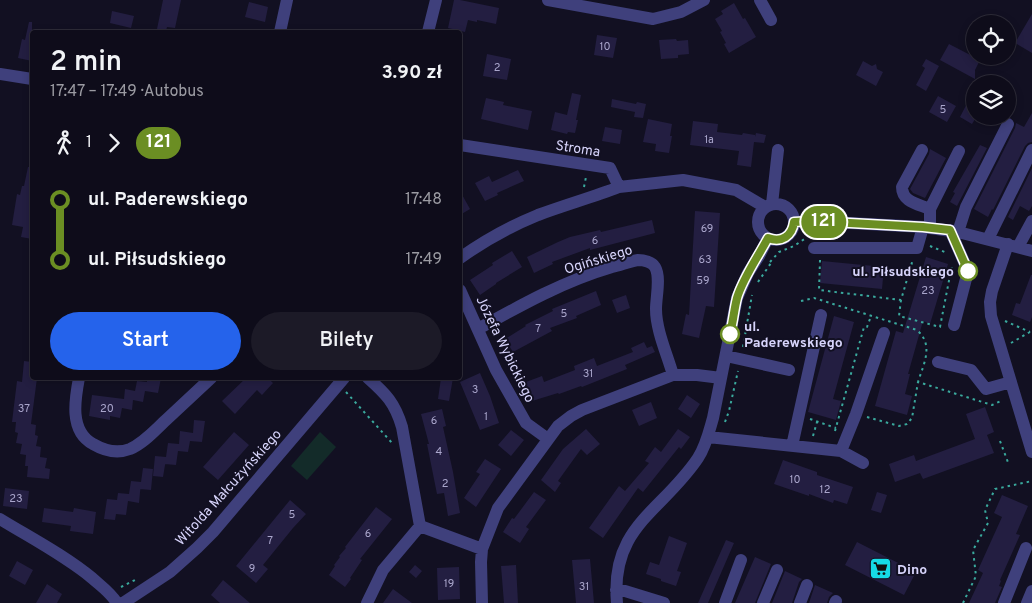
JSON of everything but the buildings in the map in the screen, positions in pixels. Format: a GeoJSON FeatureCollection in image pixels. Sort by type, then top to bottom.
{"type":"FeatureCollection","features":[{"type":"Feature","properties":{"kind":"street"},"geometry":{"type":"LineString","coordinates":[[280,30],[286,0]]}},
{"type":"Feature","properties":{"kind":"street"},"geometry":{"type":"LineString","coordinates":[[428,30],[436,0]]}},
{"type":"Feature","properties":{"kind":"street"},"geometry":{"type":"LineString","coordinates":[[548,0],[653,19],[681,12],[704,0]]}},
{"type":"Feature","properties":{"kind":"street"},"geometry":{"type":"LineString","coordinates":[[760,0],[771,20]]}},
{"type":"Feature","properties":{"kind":"street"},"geometry":{"type":"LineString","coordinates":[[0,74],[30,79]]}},
{"type":"Feature","properties":{"kind":"street"},"geometry":{"type":"LineString","coordinates":[[954,325],[968,271],[954,231],[1007,125]]}},
{"type":"Feature","properties":{"kind":"street","name":"Stroma"},"geometry":{"type":"LineString","coordinates":[[462,145],[610,168],[619,187]]}},
{"type":"Feature","properties":{"kind":"street"},"geometry":{"type":"LineString","coordinates":[[768,206],[778,150]]}},
{"type":"Feature","properties":{"kind":"street"},"geometry":{"type":"LineString","coordinates":[[922,150],[902,186],[902,193],[906,199],[930,209]]}},
{"type":"Feature","properties":{"kind":"street"},"geometry":{"type":"LineString","coordinates":[[988,239],[1032,150]]}},
{"type":"Feature","properties":{"kind":"street"},"geometry":{"type":"LineString","coordinates":[[817,248],[918,245],[927,227],[930,209],[959,152]]}},
{"type":"Feature","properties":{"kind":"street"},"geometry":{"type":"LineString","coordinates":[[462,257],[519,224],[619,187],[683,180],[736,190],[768,206]]}},
{"type":"Feature","properties":{"kind":"street"},"geometry":{"type":"LineString","coordinates":[[780,204],[788,208],[793,214],[794,222],[790,233],[780,240],[768,238],[762,234],[758,227],[760,213],[768,206],[780,204]]}},
{"type":"Feature","properties":{"kind":"street"},"geometry":{"type":"LineString","coordinates":[[794,222],[813,221],[927,227],[954,231],[1032,251]]}},
{"type":"Feature","properties":{"kind":"street"},"geometry":{"type":"LineString","coordinates":[[1031,226],[1013,246],[992,291],[990,302],[991,316],[1032,452]]}},
{"type":"Feature","properties":{"kind":"street"},"geometry":{"type":"LineString","coordinates":[[617,603],[617,574],[620,560],[632,533],[690,470],[700,456],[708,437],[737,298],[748,273],[768,238]]}},
{"type":"Feature","properties":{"kind":"street","name":"Ogińskiego"},"geometry":{"type":"LineString","coordinates":[[478,329],[526,302],[571,282],[597,272],[639,260],[647,261],[654,266],[657,274],[656,310],[658,325],[673,375]]}},
{"type":"Feature","properties":{"kind":"street","name":"Józefa Wybickiego"},"geometry":{"type":"LineString","coordinates":[[462,294],[496,370],[526,423],[548,440]]}},
{"type":"Feature","properties":{"kind":"street"},"geometry":{"type":"LineString","coordinates":[[792,446],[821,316]]}},
{"type":"Feature","properties":{"kind":"street"},"geometry":{"type":"LineString","coordinates":[[835,450],[856,414],[884,333]]}},
{"type":"Feature","properties":{"kind":"street"},"geometry":{"type":"LineString","coordinates":[[726,356],[789,370]]}},
{"type":"Feature","properties":{"kind":"street"},"geometry":{"type":"LineString","coordinates":[[938,362],[971,370],[986,389],[1011,382]]}},
{"type":"Feature","properties":{"kind":"street"},"geometry":{"type":"LineString","coordinates":[[482,603],[482,550],[498,508],[558,426],[582,410],[673,375],[721,378]]}},
{"type":"Feature","properties":{"kind":"street"},"geometry":{"type":"LineString","coordinates":[[79,380],[75,416],[81,432],[90,442],[103,450],[119,452],[130,449],[145,440],[209,380]]}},
{"type":"Feature","properties":{"kind":"street"},"geometry":{"type":"LineString","coordinates":[[370,380],[388,396],[398,414],[420,526]]}},
{"type":"Feature","properties":{"kind":"street","name":"Witolda Małcużyńskiego"},"geometry":{"type":"LineString","coordinates":[[123,603],[170,572],[197,548],[344,383]]}},
{"type":"Feature","properties":{"kind":"street"},"geometry":{"type":"LineString","coordinates":[[708,437],[835,450],[863,463]]}},
{"type":"Feature","properties":{"kind":"street"},"geometry":{"type":"LineString","coordinates":[[0,519],[82,570],[114,598]]}},
{"type":"Feature","properties":{"kind":"street"},"geometry":{"type":"LineString","coordinates":[[420,526],[482,550]]}},
{"type":"Feature","properties":{"kind":"street"},"geometry":{"type":"LineString","coordinates":[[367,603],[383,570],[420,526]]}},
{"type":"Feature","properties":{"kind":"street"},"geometry":{"type":"LineString","coordinates":[[1004,603],[1026,548]]}},
{"type":"Feature","properties":{"kind":"street"},"geometry":{"type":"LineString","coordinates":[[724,603],[741,560]]}},
{"type":"Feature","properties":{"kind":"street"},"geometry":{"type":"LineString","coordinates":[[763,603],[777,570]]}},
{"type":"Feature","properties":{"kind":"street"},"geometry":{"type":"LineString","coordinates":[[800,603],[807,585]]}},
{"type":"Feature","properties":{"kind":"street"},"geometry":{"type":"LineString","coordinates":[[616,590],[625,590],[664,603]]}},
{"type":"Feature","properties":{"kind":"street"},"geometry":{"type":"LineString","coordinates":[[1027,603],[1032,591]]}},
{"type":"Feature","properties":{"kind":"path"},"geometry":{"type":"LineString","coordinates":[[952,265],[940,327],[899,316],[901,300],[918,245],[954,256]]}},
{"type":"Feature","properties":{"kind":"path"},"geometry":{"type":"LineString","coordinates":[[817,248],[819,290],[901,300]]}},
{"type":"Feature","properties":{"kind":"path"},"geometry":{"type":"LineString","coordinates":[[835,450],[836,428],[864,327],[867,327],[871,316]]}},
{"type":"Feature","properties":{"kind":"path"},"geometry":{"type":"LineString","coordinates":[[991,316],[1031,332]]}},
{"type":"Feature","properties":{"kind":"path"},"geometry":{"type":"LineString","coordinates":[[1001,350],[1031,332]]}},
{"type":"Feature","properties":{"kind":"path"},"geometry":{"type":"LineString","coordinates":[[856,414],[899,426],[907,424],[912,418],[918,382],[992,405],[1015,396]]}},
{"type":"Feature","properties":{"kind":"path"},"geometry":{"type":"LineString","coordinates":[[344,383],[393,444]]}},
{"type":"Feature","properties":{"kind":"path"},"geometry":{"type":"LineString","coordinates":[[798,416],[836,428]]}},
{"type":"Feature","properties":{"kind":"path"},"geometry":{"type":"LineString","coordinates":[[810,448],[817,422]]}},
{"type":"Feature","properties":{"kind":"path"},"geometry":{"type":"LineString","coordinates":[[1000,441],[1009,465]]}},
{"type":"Feature","properties":{"kind":"path"},"geometry":{"type":"LineString","coordinates":[[963,603],[976,576],[973,550],[988,523],[985,510],[995,489],[1032,481]]}},
{"type":"Feature","properties":{"kind":"path"},"geometry":{"type":"LineString","coordinates":[[114,598],[131,581],[137,579]]}},
{"type":"Feature","properties":{"kind":"green space"},"geometry":{"type":"Polygon","coordinates":[[[320,432],[336,447],[307,480],[291,466],[320,432]]]}},
{"type":"Feature","properties":{"kind":"bus line","name":"121"},"geometry":{"type":"LineString","coordinates":[[730,334],[737,298],[748,273],[768,238],[780,240],[786,237],[793,228],[794,222],[813,221],[950,230],[968,271]]}},
{"type":"Feature","properties":{"kind":"place","name":"ul. Piłsudskiego"},"geometry":{"type":"Point","coordinates":[968,271]}},
{"type":"Feature","properties":{"kind":"place","name":"ul. Paderewskiego"},"geometry":{"type":"Point","coordinates":[730,334]}},
{"type":"Feature","properties":{"kind":"place","name":"Dino"},"geometry":{"type":"Point","coordinates":[881,569]}}]}
